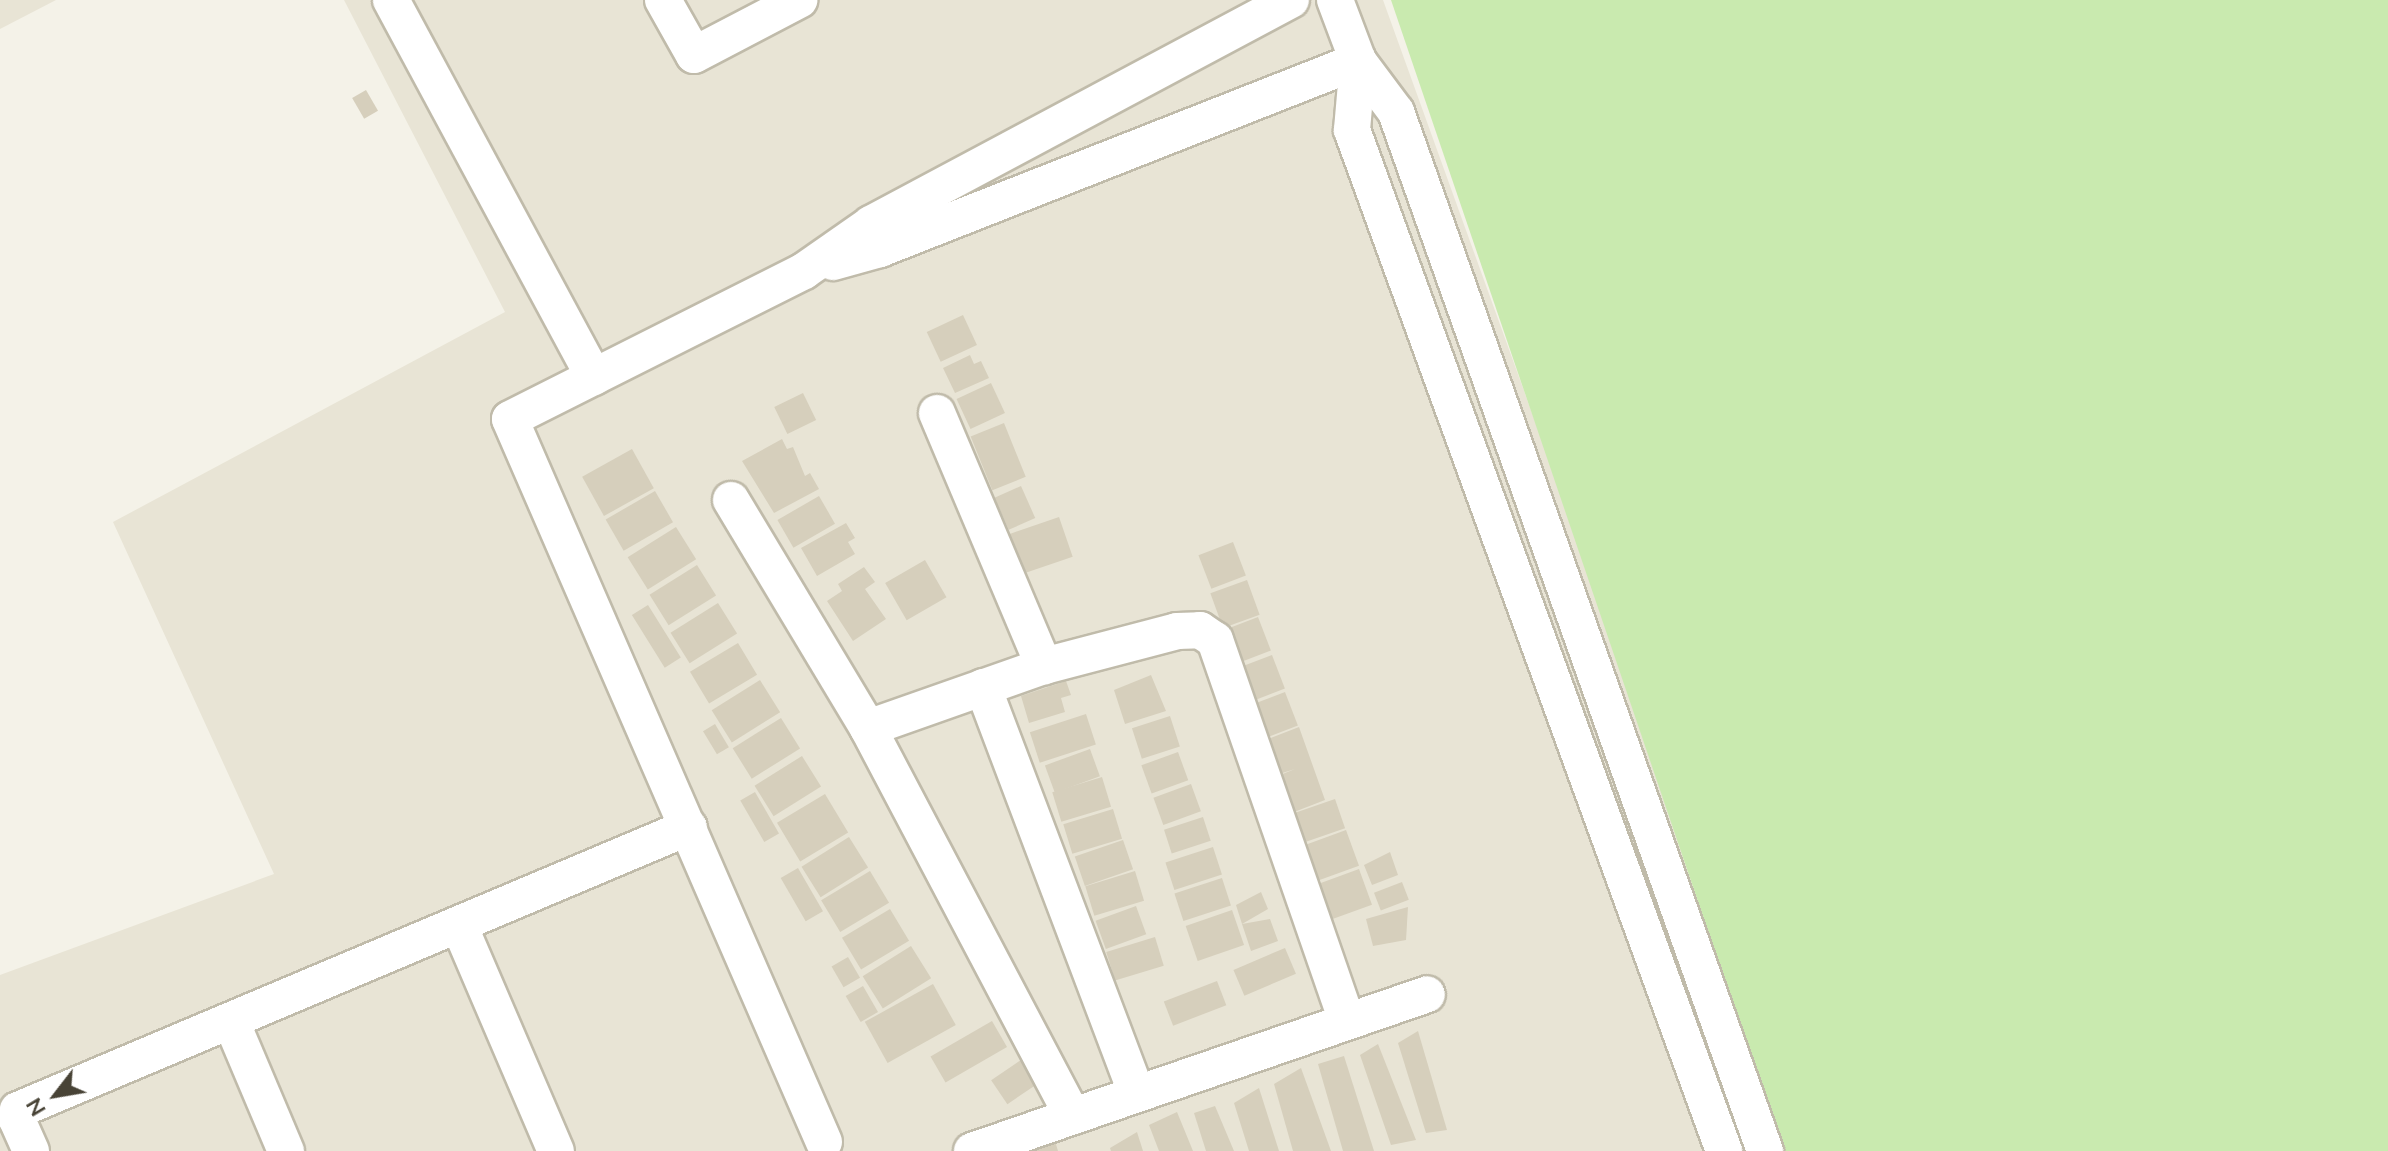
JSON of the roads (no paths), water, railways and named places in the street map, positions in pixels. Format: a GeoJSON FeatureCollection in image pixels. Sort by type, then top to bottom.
{"type":"FeatureCollection","features":[{"type":"Feature","properties":{"kind":"street"},"geometry":{"type":"LineString","coordinates":[[391,0],[594,377]]}},
{"type":"Feature","properties":{"kind":"street"},"geometry":{"type":"LineString","coordinates":[[663,0],[694,55],[799,0]]}},
{"type":"Feature","properties":{"kind":"street"},"geometry":{"type":"LineString","coordinates":[[824,1142],[689,827],[508,425],[515,415],[804,271],[871,224],[1291,0]]}},
{"type":"Feature","properties":{"kind":"street"},"geometry":{"type":"LineString","coordinates":[[1335,0],[1358,61],[1396,112],[1765,1151]]}},
{"type":"Feature","properties":{"kind":"street"},"geometry":{"type":"LineString","coordinates":[[804,271],[880,249],[1358,61]]}},
{"type":"Feature","properties":{"kind":"street"},"geometry":{"type":"LineString","coordinates":[[1358,61],[1352,130],[1724,1151]]}},
{"type":"Feature","properties":{"kind":"street"},"geometry":{"type":"LineString","coordinates":[[937,413],[1044,666]]}},
{"type":"Feature","properties":{"kind":"street"},"geometry":{"type":"LineString","coordinates":[[731,500],[868,728],[1073,1116]]}},
{"type":"Feature","properties":{"kind":"street"},"geometry":{"type":"LineString","coordinates":[[868,728],[1044,666],[1177,631],[1200,630],[1215,640],[1347,1021]]}},
{"type":"Feature","properties":{"kind":"street"},"geometry":{"type":"LineString","coordinates":[[983,687],[1137,1094]]}},
{"type":"Feature","properties":{"kind":"street"},"geometry":{"type":"LineString","coordinates":[[31,1151],[16,1118],[18,1110],[689,827]]}},
{"type":"Feature","properties":{"kind":"street"},"geometry":{"type":"LineString","coordinates":[[459,925],[556,1151]]}},
{"type":"Feature","properties":{"kind":"street"},"geometry":{"type":"LineString","coordinates":[[972,1151],[1427,994]]}},
{"type":"Feature","properties":{"kind":"street"},"geometry":{"type":"LineString","coordinates":[[231,1021],[286,1151]]}}]}
